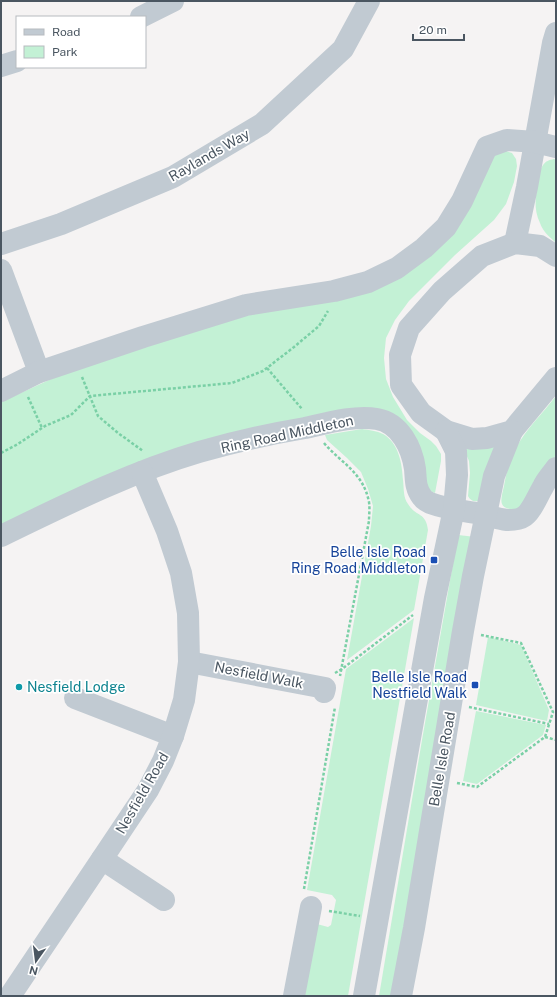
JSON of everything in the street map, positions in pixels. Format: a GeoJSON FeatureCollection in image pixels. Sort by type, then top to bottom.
{"type":"FeatureCollection","features":[{"type":"Feature","properties":{"kind":"street"},"geometry":{"type":"LineString","coordinates":[[143,16],[173,1]]}},
{"type":"Feature","properties":{"kind":"street","name":"Raylands Way"},"geometry":{"type":"LineString","coordinates":[[1,244],[61,224],[174,177],[262,124],[343,49],[369,1]]}},
{"type":"Feature","properties":{"kind":"street"},"geometry":{"type":"LineString","coordinates":[[515,243],[527,188],[546,145],[553,43],[556,33]]}},
{"type":"Feature","properties":{"kind":"street"},"geometry":{"type":"LineString","coordinates":[[1,66],[16,61]]}},
{"type":"Feature","properties":{"kind":"street"},"geometry":{"type":"LineString","coordinates":[[1,392],[30,377],[75,360],[246,305],[334,291],[368,282],[397,268],[424,248],[446,227],[462,201],[487,147],[508,140],[546,145]]}},
{"type":"Feature","properties":{"kind":"street"},"geometry":{"type":"LineString","coordinates":[[512,431],[487,438],[472,439],[446,431],[421,412],[401,385],[400,355],[409,328],[442,291],[482,256],[515,243],[540,246],[556,256]]}},
{"type":"Feature","properties":{"kind":"street"},"geometry":{"type":"LineString","coordinates":[[1,270],[30,377]]}},
{"type":"Feature","properties":{"kind":"street","name":"Belle Isle Road"},"geometry":{"type":"LineString","coordinates":[[401,996],[452,703],[463,631],[494,476],[512,431],[556,378]]}},
{"type":"Feature","properties":{"kind":"street","name":"Ring Road Middleton"},"geometry":{"type":"LineString","coordinates":[[1,536],[104,488],[162,465],[198,453],[267,435],[346,420],[365,418],[379,419],[400,432],[408,444],[412,456],[418,491],[423,499],[428,502],[454,509],[507,520],[516,520],[524,517],[556,468]]}},
{"type":"Feature","properties":{"kind":"street"},"geometry":{"type":"LineString","coordinates":[[364,996],[435,598],[454,509],[457,475],[456,451],[446,431]]}},
{"type":"Feature","properties":{"kind":"street","name":"Nesfield Road"},"geometry":{"type":"LineString","coordinates":[[13,990],[148,790],[174,736],[184,700],[189,662],[188,613],[181,573],[167,531],[142,472]]}},
{"type":"Feature","properties":{"kind":"street","name":"Nesfield Walk"},"geometry":{"type":"LineString","coordinates":[[189,662],[324,695]]}},
{"type":"Feature","properties":{"kind":"street"},"geometry":{"type":"LineString","coordinates":[[75,698],[174,736]]}},
{"type":"Feature","properties":{"kind":"street"},"geometry":{"type":"LineString","coordinates":[[102,859],[164,900]]}},
{"type":"Feature","properties":{"kind":"street"},"geometry":{"type":"LineString","coordinates":[[294,996],[311,907]]}},
{"type":"Feature","properties":{"kind":"path"},"geometry":{"type":"LineString","coordinates":[[1,453],[42,428],[71,415],[90,396],[232,383],[263,371],[319,326],[330,309],[334,291]]}},
{"type":"Feature","properties":{"kind":"path"},"geometry":{"type":"LineString","coordinates":[[75,360],[98,416],[118,433],[162,465]]}},
{"type":"Feature","properties":{"kind":"path"},"geometry":{"type":"LineString","coordinates":[[267,368],[316,426],[322,440],[358,476],[366,490],[369,503],[369,521],[340,676]]}},
{"type":"Feature","properties":{"kind":"path"},"geometry":{"type":"LineString","coordinates":[[30,377],[42,428]]}},
{"type":"Feature","properties":{"kind":"path"},"geometry":{"type":"LineString","coordinates":[[378,920],[311,907],[303,893],[324,695],[342,669],[435,598]]}},
{"type":"Feature","properties":{"kind":"path"},"geometry":{"type":"LineString","coordinates":[[439,779],[478,787],[545,737],[554,712],[521,643],[463,631]]}},
{"type":"Feature","properties":{"kind":"path"},"geometry":{"type":"LineString","coordinates":[[452,703],[549,724]]}},
{"type":"Feature","properties":{"kind":"path"},"geometry":{"type":"LineString","coordinates":[[545,737],[556,740]]}},
{"type":"Feature","properties":{"kind":"green space"},"geometry":{"type":"Polygon","coordinates":[[[506,151],[512,153],[516,159],[517,166],[514,182],[506,204],[494,220],[455,255],[409,301],[395,320],[386,338],[384,358],[386,379],[393,397],[407,420],[436,446],[441,454],[435,493],[426,487],[420,452],[344,411],[1,529],[1,402],[60,375],[247,314],[395,279],[493,155],[506,151]]]}},
{"type":"Feature","properties":{"kind":"green space"},"geometry":{"type":"Polygon","coordinates":[[[554,159],[556,160],[556,243],[541,226],[536,212],[538,180],[541,168],[546,162],[554,159]]]}},
{"type":"Feature","properties":{"kind":"green space"},"geometry":{"type":"Polygon","coordinates":[[[556,396],[556,455],[518,510],[507,508],[501,501],[510,462],[520,441],[556,396]]]}},
{"type":"Feature","properties":{"kind":"green space"},"geometry":{"type":"Polygon","coordinates":[[[362,429],[376,431],[383,434],[393,443],[399,454],[406,502],[414,511],[423,517],[427,524],[428,530],[414,610],[347,660],[371,526],[373,506],[361,472],[327,440],[325,435],[362,429]]]}},
{"type":"Feature","properties":{"kind":"green space"},"geometry":{"type":"Polygon","coordinates":[[[495,446],[478,501],[473,501],[468,496],[470,473],[469,461],[463,447],[495,446]]]}},
{"type":"Feature","properties":{"kind":"green space"},"geometry":{"type":"Polygon","coordinates":[[[458,535],[476,537],[396,996],[379,996],[422,740],[458,535]]]}},
{"type":"Feature","properties":{"kind":"green space"},"geometry":{"type":"Polygon","coordinates":[[[414,618],[348,996],[302,996],[317,924],[328,927],[331,925],[336,900],[332,895],[307,890],[346,669],[414,618]]]}},
{"type":"Feature","properties":{"kind":"green space"},"geometry":{"type":"Polygon","coordinates":[[[488,637],[521,645],[549,710],[547,721],[476,705],[488,637]]]}},
{"type":"Feature","properties":{"kind":"green space"},"geometry":{"type":"Polygon","coordinates":[[[476,711],[546,725],[543,735],[477,784],[463,781],[476,711]]]}},
{"type":"Feature","properties":{"kind":"place","name":"Belle Isle Road Ring Road Middleton"},"geometry":{"type":"Point","coordinates":[434,560]}},
{"type":"Feature","properties":{"kind":"place","name":"Belle Isle Road Nestfield Walk"},"geometry":{"type":"Point","coordinates":[475,685]}},
{"type":"Feature","properties":{"kind":"place","name":"Nesfield Lodge"},"geometry":{"type":"Point","coordinates":[19,687]}}]}
